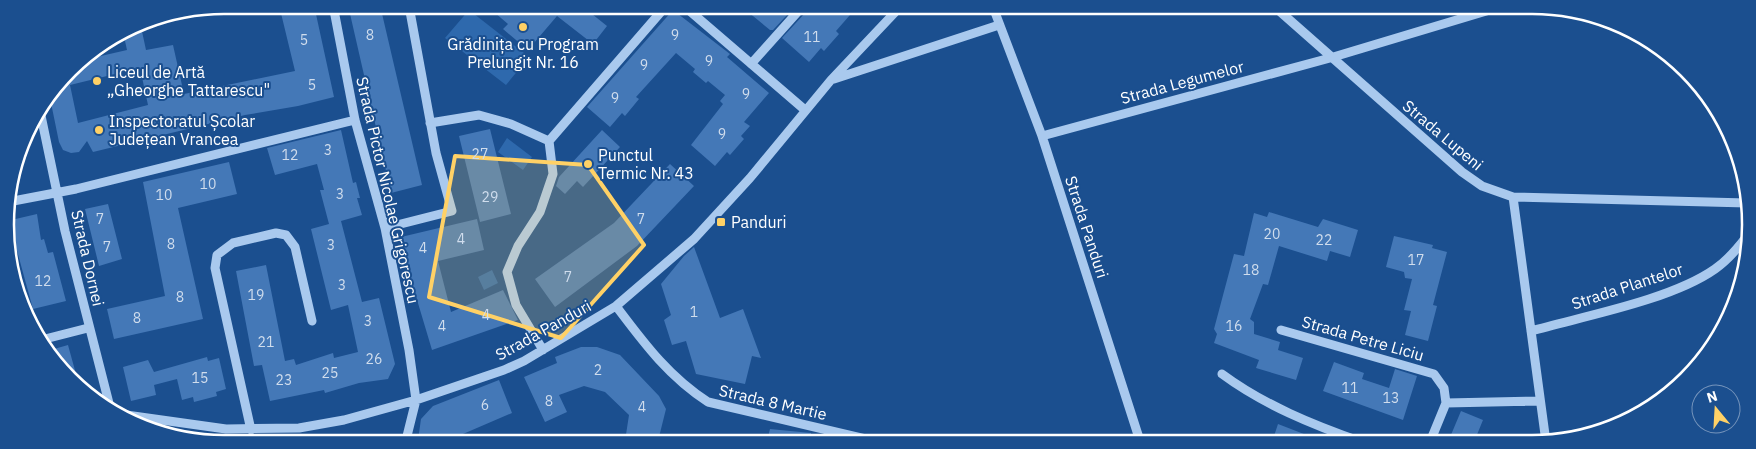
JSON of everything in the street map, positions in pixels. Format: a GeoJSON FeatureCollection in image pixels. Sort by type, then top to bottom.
{"type":"FeatureCollection","features":[{"type":"Feature","properties":{"kind":"street","name":"Strada Pictor Nicolae Grigorescu"},"geometry":{"type":"LineString","coordinates":[[335,14],[354,120],[385,228],[409,350],[416,400],[407,435]]}},
{"type":"Feature","properties":{"kind":"street"},"geometry":{"type":"LineString","coordinates":[[385,228],[452,211],[430,123],[410,14]]}},
{"type":"Feature","properties":{"kind":"street"},"geometry":{"type":"LineString","coordinates":[[543,350],[516,305],[507,272],[518,246],[540,212],[553,174],[549,141],[659,14]]}},
{"type":"Feature","properties":{"kind":"street"},"geometry":{"type":"LineString","coordinates":[[693,14],[805,110]]}},
{"type":"Feature","properties":{"kind":"street"},"geometry":{"type":"LineString","coordinates":[[751,64],[796,14]]}},
{"type":"Feature","properties":{"kind":"street","name":"Strada Panduri"},"geometry":{"type":"LineString","coordinates":[[138,417],[226,429],[299,428],[344,420],[416,400],[504,370],[543,350],[616,306],[694,238],[750,178],[831,80],[893,14]]}},
{"type":"Feature","properties":{"kind":"street","name":"Strada Panduri"},"geometry":{"type":"LineString","coordinates":[[995,14],[1042,136],[1138,435]]}},
{"type":"Feature","properties":{"kind":"street","name":"Strada Lupeni"},"geometry":{"type":"LineString","coordinates":[[1282,14],[1330,58],[1462,172],[1482,186],[1513,197],[1741,203]]}},
{"type":"Feature","properties":{"kind":"street"},"geometry":{"type":"LineString","coordinates":[[1330,58],[1476,14]]}},
{"type":"Feature","properties":{"kind":"street"},"geometry":{"type":"LineString","coordinates":[[831,80],[999,25]]}},
{"type":"Feature","properties":{"kind":"street","name":"Strada Legumelor"},"geometry":{"type":"LineString","coordinates":[[1042,136],[1330,58]]}},
{"type":"Feature","properties":{"kind":"street"},"geometry":{"type":"LineString","coordinates":[[430,123],[479,115],[511,124],[549,141]]}},
{"type":"Feature","properties":{"kind":"street","name":"Strada Dornei"},"geometry":{"type":"LineString","coordinates":[[42,119],[88,328],[109,401]]}},
{"type":"Feature","properties":{"kind":"street"},"geometry":{"type":"LineString","coordinates":[[15,201],[58,193],[354,120]]}},
{"type":"Feature","properties":{"kind":"street"},"geometry":{"type":"LineString","coordinates":[[1513,197],[1545,435]]}},
{"type":"Feature","properties":{"kind":"street"},"geometry":{"type":"LineString","coordinates":[[250,430],[216,268],[218,254],[233,243],[276,233],[286,235],[296,247],[312,320]]}},
{"type":"Feature","properties":{"kind":"street","name":"Strada Plantelor"},"geometry":{"type":"LineString","coordinates":[[1531,331],[1658,296],[1696,280],[1716,269],[1741,243]]}},
{"type":"Feature","properties":{"kind":"street","name":"Strada 8 Martie"},"geometry":{"type":"LineString","coordinates":[[616,306],[662,365],[690,391],[708,402],[848,435]]}},
{"type":"Feature","properties":{"kind":"street"},"geometry":{"type":"LineString","coordinates":[[47,338],[88,328]]}},
{"type":"Feature","properties":{"kind":"street","name":"Strada Petre Liciu"},"geometry":{"type":"LineString","coordinates":[[1281,330],[1434,374],[1444,388],[1446,403]]}},
{"type":"Feature","properties":{"kind":"street"},"geometry":{"type":"LineString","coordinates":[[1222,374],[1248,393],[1334,435]]}},
{"type":"Feature","properties":{"kind":"street"},"geometry":{"type":"LineString","coordinates":[[1433,435],[1446,403],[1540,401]]}},
{"type":"Feature","properties":{"kind":"highlighted area"},"geometry":{"type":"Polygon","coordinates":[[[455,156],[588,165],[644,245],[561,338],[429,297],[455,156]]]}},
{"type":"Feature","properties":{"kind":"shaded area"},"geometry":{"type":"Polygon","coordinates":[[[466,14],[474,14],[529,57],[506,85],[445,38],[466,14]]]}},
{"type":"Feature","properties":{"kind":"shaded area"},"geometry":{"type":"Polygon","coordinates":[[[507,138],[532,157],[523,170],[498,152],[507,138]]]}},
{"type":"Feature","properties":{"kind":"shaded area"},"geometry":{"type":"Polygon","coordinates":[[[492,270],[498,283],[484,290],[478,277],[492,270]]]}},
{"type":"Feature","properties":{"kind":"building"},"geometry":{"type":"Polygon","coordinates":[[[281,14],[316,14],[334,97],[298,106],[245,115],[93,152],[87,141],[79,152],[71,153],[63,150],[59,142],[51,104],[57,96],[75,75],[96,57],[127,50],[125,39],[142,31],[146,50],[173,45],[184,94],[295,71],[281,14]],[[140,68],[70,85],[78,123],[148,105],[140,68]]]}},
{"type":"Feature","properties":{"kind":"building"},"geometry":{"type":"Polygon","coordinates":[[[350,14],[382,14],[422,185],[391,193],[350,14]]]}},
{"type":"Feature","properties":{"kind":"building"},"geometry":{"type":"Polygon","coordinates":[[[496,14],[592,14],[607,26],[593,44],[557,16],[528,50],[503,29],[508,24],[496,14]]]}},
{"type":"Feature","properties":{"kind":"building"},"geometry":{"type":"Polygon","coordinates":[[[669,14],[678,14],[730,54],[727,57],[769,93],[744,122],[750,126],[741,136],[744,139],[730,155],[727,152],[715,166],[691,145],[723,104],[720,101],[725,95],[693,72],[695,69],[676,53],[636,97],[639,99],[625,116],[622,113],[610,127],[587,107],[669,14]]]}},
{"type":"Feature","properties":{"kind":"building"},"geometry":{"type":"Polygon","coordinates":[[[751,14],[787,15],[773,30],[770,30],[751,14]]]}},
{"type":"Feature","properties":{"kind":"building"},"geometry":{"type":"Polygon","coordinates":[[[804,14],[851,14],[836,31],[839,34],[824,51],[821,48],[809,62],[782,38],[804,14]]]}},
{"type":"Feature","properties":{"kind":"building"},"geometry":{"type":"Polygon","coordinates":[[[490,129],[511,214],[480,222],[459,136],[490,129]]]}},
{"type":"Feature","properties":{"kind":"building"},"geometry":{"type":"Polygon","coordinates":[[[341,130],[353,183],[356,182],[360,198],[357,198],[362,215],[341,221],[362,302],[379,298],[395,364],[388,379],[359,383],[325,393],[324,390],[270,401],[262,365],[254,366],[236,271],[266,265],[285,361],[294,359],[296,365],[333,353],[334,358],[358,352],[348,305],[331,310],[311,229],[329,224],[320,190],[324,190],[317,164],[275,175],[267,148],[341,130]]]}},
{"type":"Feature","properties":{"kind":"building","name":"Punctul Termic Nr. 43"},"geometry":{"type":"Polygon","coordinates":[[[602,130],[620,147],[583,187],[577,181],[565,194],[556,186],[559,177],[602,130]]]}},
{"type":"Feature","properties":{"kind":"building"},"geometry":{"type":"Polygon","coordinates":[[[229,162],[237,194],[178,208],[203,319],[114,339],[107,309],[165,296],[143,182],[229,162]]]}},
{"type":"Feature","properties":{"kind":"building"},"geometry":{"type":"Polygon","coordinates":[[[670,164],[694,186],[637,246],[555,307],[535,279],[614,223],[670,164]]]}},
{"type":"Feature","properties":{"kind":"building"},"geometry":{"type":"Polygon","coordinates":[[[108,204],[122,259],[99,266],[85,209],[108,204]]]}},
{"type":"Feature","properties":{"kind":"building"},"geometry":{"type":"Polygon","coordinates":[[[1269,212],[1318,227],[1323,219],[1358,230],[1350,257],[1330,251],[1327,261],[1279,246],[1268,285],[1263,284],[1250,319],[1254,322],[1254,334],[1280,342],[1278,350],[1303,358],[1296,380],[1256,368],[1259,360],[1214,343],[1217,334],[1214,329],[1234,254],[1244,256],[1254,213],[1267,217],[1269,212]]]}},
{"type":"Feature","properties":{"kind":"building"},"geometry":{"type":"Polygon","coordinates":[[[37,214],[41,240],[44,239],[48,253],[53,252],[66,301],[33,309],[15,247],[14,219],[37,214]]]}},
{"type":"Feature","properties":{"kind":"building"},"geometry":{"type":"Polygon","coordinates":[[[477,219],[484,250],[438,261],[451,312],[503,290],[518,320],[432,350],[409,273],[401,237],[477,219]]]}},
{"type":"Feature","properties":{"kind":"building"},"geometry":{"type":"Polygon","coordinates":[[[1394,236],[1433,245],[1432,248],[1447,252],[1433,305],[1437,306],[1428,341],[1405,335],[1411,311],[1404,310],[1412,279],[1405,278],[1404,272],[1386,267],[1394,236]]]}},
{"type":"Feature","properties":{"kind":"building"},"geometry":{"type":"Polygon","coordinates":[[[694,247],[720,318],[743,309],[761,358],[752,356],[745,384],[696,374],[686,341],[672,345],[664,320],[671,315],[661,284],[694,247]]]}},
{"type":"Feature","properties":{"kind":"building"},"geometry":{"type":"Polygon","coordinates":[[[68,345],[76,375],[57,353],[54,349],[68,345]]]}},
{"type":"Feature","properties":{"kind":"building"},"geometry":{"type":"Polygon","coordinates":[[[581,347],[597,347],[620,355],[659,396],[666,409],[660,435],[626,435],[629,415],[605,392],[584,386],[559,395],[567,412],[545,422],[524,377],[557,363],[555,357],[581,347]]]}},
{"type":"Feature","properties":{"kind":"building"},"geometry":{"type":"Polygon","coordinates":[[[207,357],[208,361],[219,358],[226,389],[216,392],[217,396],[194,402],[193,397],[182,400],[177,379],[154,385],[156,395],[131,401],[123,367],[148,360],[154,372],[207,357]]]}},
{"type":"Feature","properties":{"kind":"building"},"geometry":{"type":"Polygon","coordinates":[[[1334,362],[1364,373],[1362,379],[1389,388],[1395,369],[1417,376],[1403,420],[1323,391],[1334,362]]]}},
{"type":"Feature","properties":{"kind":"building"},"geometry":{"type":"Polygon","coordinates":[[[499,380],[512,413],[461,435],[419,435],[421,419],[433,406],[499,380]]]}},
{"type":"Feature","properties":{"kind":"building"},"geometry":{"type":"Polygon","coordinates":[[[1461,411],[1483,420],[1477,435],[1451,435],[1461,411]]]}},
{"type":"Feature","properties":{"kind":"building"},"geometry":{"type":"Polygon","coordinates":[[[1278,424],[1306,435],[1274,435],[1278,424]]]}},
{"type":"Feature","properties":{"kind":"building"},"geometry":{"type":"Polygon","coordinates":[[[770,429],[811,433],[811,435],[768,435],[770,429]]]}},
{"type":"Feature","properties":{"kind":"place","name":"Grădinița cu Program Prelungit Nr. 16"},"geometry":{"type":"Point","coordinates":[523,27]}},
{"type":"Feature","properties":{"kind":"place","name":"Liceul de Artă „Gheorghe Tattarescu\""},"geometry":{"type":"Point","coordinates":[97,81]}},
{"type":"Feature","properties":{"kind":"place","name":"Inspectoratul Școlar Județean Vrancea"},"geometry":{"type":"Point","coordinates":[99,130]}},
{"type":"Feature","properties":{"kind":"place","name":"Punctul Termic Nr. 43"},"geometry":{"type":"Point","coordinates":[588,164]}},
{"type":"Feature","properties":{"kind":"place","name":"Panduri"},"geometry":{"type":"Point","coordinates":[721,222]}}]}
